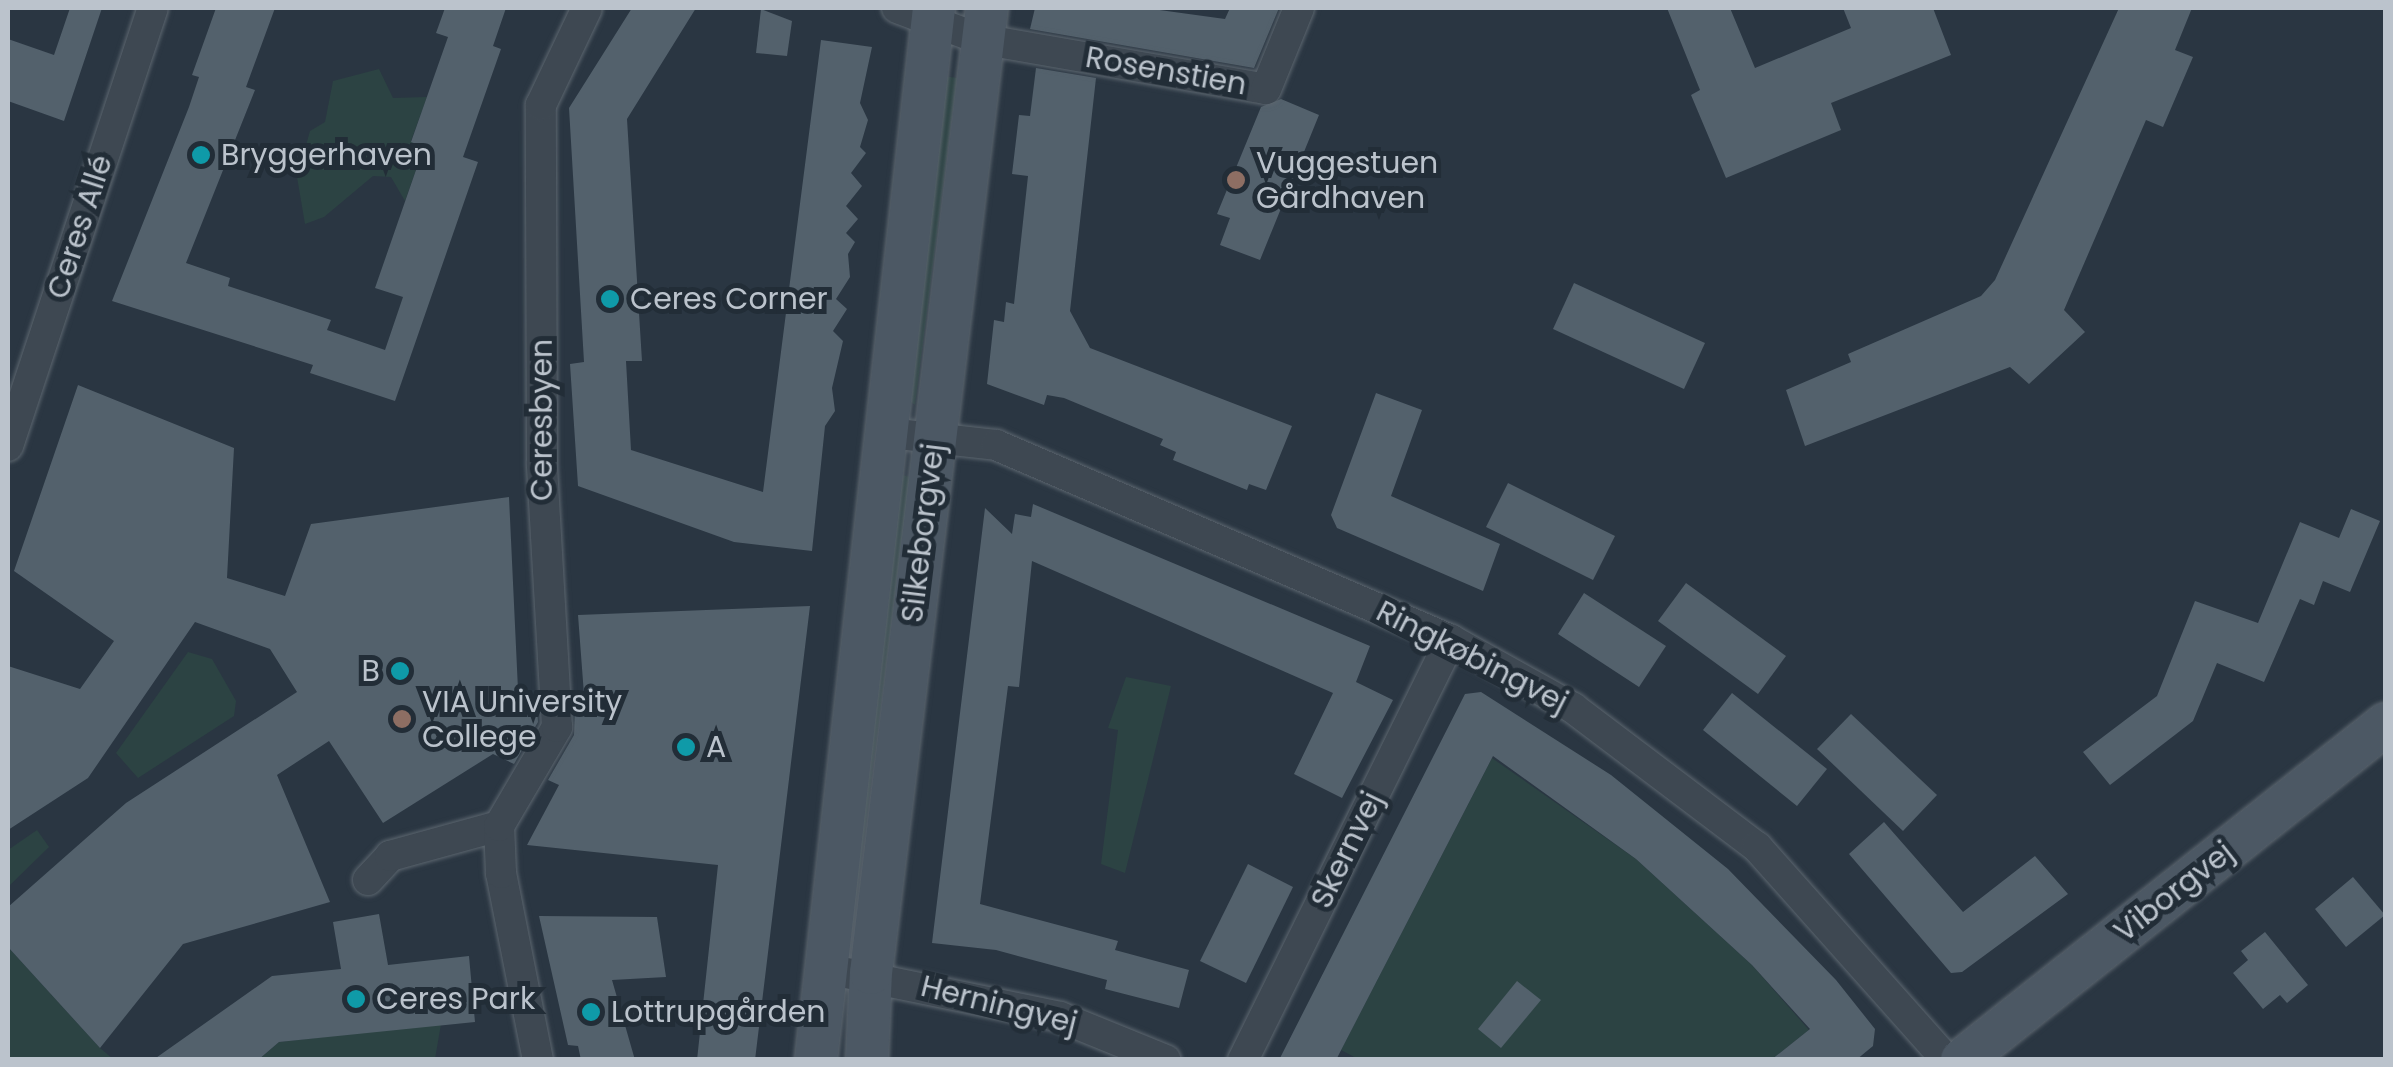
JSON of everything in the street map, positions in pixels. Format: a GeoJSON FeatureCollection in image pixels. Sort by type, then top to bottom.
{"type":"FeatureCollection","features":[{"type":"Feature","properties":{"kind":"street","name":"Ceres Allé"},"geometry":{"type":"LineString","coordinates":[[8,446],[153,8]]}},
{"type":"Feature","properties":{"kind":"street","name":"Ceresbyen"},"geometry":{"type":"LineString","coordinates":[[498,826],[557,727],[542,463],[542,105],[587,8]]}},
{"type":"Feature","properties":{"kind":"street","name":"Rosenstien"},"geometry":{"type":"LineString","coordinates":[[921,12],[1266,89],[1299,8]]}},
{"type":"Feature","properties":{"kind":"street","name":"Silkeborgvej"},"geometry":{"type":"LineString","coordinates":[[816,1060],[889,433],[921,12]]}},
{"type":"Feature","properties":{"kind":"street","name":"Silkeborgvej"},"geometry":{"type":"LineString","coordinates":[[867,1060],[871,973],[983,23]]}},
{"type":"Feature","properties":{"kind":"street","name":"Ringkøbingvej"},"geometry":{"type":"LineString","coordinates":[[889,433],[996,445],[1451,640],[1573,708],[1727,823],[1902,1002],[1947,1060]]}},
{"type":"Feature","properties":{"kind":"street","name":"Skernvej"},"geometry":{"type":"LineString","coordinates":[[1243,1060],[1451,640]]}},
{"type":"Feature","properties":{"kind":"street","name":"Viborgvej"},"geometry":{"type":"LineString","coordinates":[[1962,1060],[2386,724]]}},
{"type":"Feature","properties":{"kind":"street"},"geometry":{"type":"LineString","coordinates":[[368,880],[390,856],[498,826],[501,873],[538,1060]]}},
{"type":"Feature","properties":{"kind":"street","name":"Herningvej"},"geometry":{"type":"LineString","coordinates":[[827,968],[871,973],[1060,1017],[1166,1060]]}},
{"type":"Feature","properties":{"kind":"green space"},"geometry":{"type":"Polygon","coordinates":[[[379,69],[393,98],[427,97],[411,141],[424,147],[405,201],[391,177],[373,176],[324,217],[305,224],[297,177],[310,131],[325,122],[333,81],[379,69]]]}},
{"type":"Feature","properties":{"kind":"green space"},"geometry":{"type":"Polygon","coordinates":[[[944,76],[957,78],[915,405],[910,401],[944,76]]]}},
{"type":"Feature","properties":{"kind":"green space"},"geometry":{"type":"Polygon","coordinates":[[[902,475],[910,477],[851,939],[902,475]]]}},
{"type":"Feature","properties":{"kind":"green space"},"geometry":{"type":"Polygon","coordinates":[[[188,652],[212,659],[236,701],[234,716],[138,778],[116,753],[188,652]]]}},
{"type":"Feature","properties":{"kind":"green space"},"geometry":{"type":"Polygon","coordinates":[[[1126,677],[1171,686],[1125,873],[1101,864],[1118,730],[1108,728],[1126,677]]]}},
{"type":"Feature","properties":{"kind":"green space"},"geometry":{"type":"Polygon","coordinates":[[[1492,758],[1636,859],[1752,965],[1809,1030],[1771,1060],[1360,1060],[1341,1050],[1492,758]]]}},
{"type":"Feature","properties":{"kind":"green space"},"geometry":{"type":"Polygon","coordinates":[[[37,830],[49,847],[8,887],[8,850],[37,830]]]}},
{"type":"Feature","properties":{"kind":"green space"},"geometry":{"type":"Polygon","coordinates":[[[8,947],[100,1048],[113,1059],[8,1059],[8,947]]]}},
{"type":"Feature","properties":{"kind":"green space"},"geometry":{"type":"Polygon","coordinates":[[[441,1024],[435,1059],[258,1060],[279,1042],[441,1024]]]}},
{"type":"Feature","properties":{"kind":"building"},"geometry":{"type":"Polygon","coordinates":[[[70,8],[102,8],[64,121],[8,101],[8,39],[54,55],[70,8]]]}},
{"type":"Feature","properties":{"kind":"building"},"geometry":{"type":"Polygon","coordinates":[[[216,8],[275,8],[246,87],[255,90],[186,263],[230,278],[228,286],[331,320],[327,330],[385,350],[403,297],[375,288],[424,147],[411,142],[448,37],[436,33],[445,8],[506,8],[493,46],[501,49],[463,157],[478,162],[395,401],[310,373],[313,365],[112,301],[189,107],[199,77],[192,75],[216,8]]]}},
{"type":"Feature","properties":{"kind":"building","name":"Ceres Corner"},"geometry":{"type":"Polygon","coordinates":[[[632,8],[696,8],[627,119],[642,361],[626,361],[631,450],[763,492],[821,40],[872,47],[860,103],[868,120],[860,147],[866,153],[851,173],[862,186],[846,206],[858,219],[846,233],[855,242],[848,254],[850,277],[836,299],[847,309],[833,331],[843,341],[832,388],[835,411],[825,426],[812,551],[734,542],[578,486],[570,364],[584,362],[569,108],[632,8]]]}},
{"type":"Feature","properties":{"kind":"building"},"geometry":{"type":"Polygon","coordinates":[[[1035,8],[1145,8],[1225,19],[1230,8],[1279,8],[1254,68],[1030,29],[1035,8]]]}},
{"type":"Feature","properties":{"kind":"building"},"geometry":{"type":"Polygon","coordinates":[[[1667,8],[1730,8],[1755,68],[1851,28],[1843,8],[1933,8],[1951,55],[1831,103],[1841,130],[1726,178],[1691,95],[1700,90],[1667,8]]]}},
{"type":"Feature","properties":{"kind":"building"},"geometry":{"type":"Polygon","coordinates":[[[2119,8],[2192,8],[2175,50],[2193,57],[2163,127],[2146,120],[2064,310],[2085,332],[2029,384],[2010,367],[1805,446],[1786,390],[1851,362],[1848,354],[1981,296],[1995,280],[2119,8]]]}},
{"type":"Feature","properties":{"kind":"building"},"geometry":{"type":"Polygon","coordinates":[[[761,9],[792,21],[787,56],[756,53],[761,9]]]}},
{"type":"Feature","properties":{"kind":"building"},"geometry":{"type":"Polygon","coordinates":[[[1036,68],[1096,78],[1070,311],[1090,348],[1292,426],[1266,490],[1249,484],[1247,490],[1173,460],[1176,452],[1160,445],[1163,439],[1064,398],[1047,395],[1044,405],[987,384],[994,320],[1004,322],[1006,302],[1014,304],[1028,176],[1012,174],[1019,115],[1030,116],[1036,68]]]}},
{"type":"Feature","properties":{"kind":"building"},"geometry":{"type":"Polygon","coordinates":[[[1281,99],[1319,115],[1260,260],[1220,245],[1230,218],[1217,214],[1261,107],[1281,99]]]}},
{"type":"Feature","properties":{"kind":"building"},"geometry":{"type":"Polygon","coordinates":[[[1574,283],[1705,343],[1684,389],[1553,329],[1574,283]]]}},
{"type":"Feature","properties":{"kind":"building"},"geometry":{"type":"Polygon","coordinates":[[[78,385],[234,448],[227,578],[285,596],[311,524],[509,497],[519,711],[537,710],[538,722],[514,764],[493,754],[383,823],[329,741],[277,775],[330,902],[183,944],[100,1048],[8,947],[8,907],[126,803],[297,692],[270,649],[195,622],[88,778],[8,830],[8,666],[80,689],[114,641],[14,571],[78,385]]]}},
{"type":"Feature","properties":{"kind":"building"},"geometry":{"type":"Polygon","coordinates":[[[1376,393],[1422,410],[1391,496],[1500,544],[1483,591],[1337,528],[1331,515],[1376,393]]]}},
{"type":"Feature","properties":{"kind":"building"},"geometry":{"type":"Polygon","coordinates":[[[1508,483],[1615,536],[1593,580],[1486,527],[1508,483]]]}},
{"type":"Feature","properties":{"kind":"building"},"geometry":{"type":"Polygon","coordinates":[[[1033,504],[1370,646],[1356,682],[1393,700],[1342,798],[1294,774],[1333,693],[1032,561],[1019,687],[1008,686],[980,904],[1118,941],[1115,950],[1189,970],[1179,1008],[1105,989],[1107,980],[996,950],[932,943],[985,508],[1012,534],[1015,514],[1031,517],[1033,504]]]}},
{"type":"Feature","properties":{"kind":"building"},"geometry":{"type":"Polygon","coordinates":[[[2351,509],[2380,521],[2350,592],[2323,581],[2314,605],[2300,599],[2264,682],[2217,663],[2193,721],[2110,785],[2083,752],[2157,696],[2195,601],[2258,623],[2300,522],[2339,538],[2351,509]]]}},
{"type":"Feature","properties":{"kind":"building"},"geometry":{"type":"Polygon","coordinates":[[[1686,583],[1786,656],[1758,694],[1658,621],[1686,583]]]}},
{"type":"Feature","properties":{"kind":"building"},"geometry":{"type":"Polygon","coordinates":[[[1584,593],[1666,646],[1639,687],[1558,634],[1584,593]]]}},
{"type":"Feature","properties":{"kind":"building","name":"A"},"geometry":{"type":"Polygon","coordinates":[[[810,606],[755,1060],[697,1060],[718,865],[527,845],[559,785],[548,780],[574,735],[575,709],[585,708],[578,615],[810,606]]]}},
{"type":"Feature","properties":{"kind":"building"},"geometry":{"type":"Polygon","coordinates":[[[1481,692],[1611,775],[1728,869],[1836,980],[1875,1029],[1873,1046],[1856,1060],[1771,1060],[1810,1029],[1752,965],[1636,859],[1493,756],[1336,1060],[1279,1060],[1465,694],[1481,692]]]}},
{"type":"Feature","properties":{"kind":"building"},"geometry":{"type":"Polygon","coordinates":[[[1732,693],[1827,769],[1797,806],[1703,730],[1732,693]]]}},
{"type":"Feature","properties":{"kind":"building"},"geometry":{"type":"Polygon","coordinates":[[[1851,714],[1937,795],[1903,831],[1817,749],[1851,714]]]}},
{"type":"Feature","properties":{"kind":"building"},"geometry":{"type":"Polygon","coordinates":[[[1884,822],[1963,912],[2035,856],[2068,894],[1962,972],[1951,973],[1849,854],[1884,822]]]}},
{"type":"Feature","properties":{"kind":"building"},"geometry":{"type":"Polygon","coordinates":[[[1248,864],[1293,887],[1246,983],[1200,961],[1248,864]]]}},
{"type":"Feature","properties":{"kind":"building"},"geometry":{"type":"Polygon","coordinates":[[[2353,877],[2385,915],[2346,947],[2315,909],[2353,877]]]}},
{"type":"Feature","properties":{"kind":"building","name":"Ceres Park"},"geometry":{"type":"Polygon","coordinates":[[[379,914],[388,965],[469,956],[475,1022],[279,1042],[258,1060],[153,1060],[272,976],[341,969],[333,922],[379,914]]]}},
{"type":"Feature","properties":{"kind":"building","name":"Lottrupgården"},"geometry":{"type":"Polygon","coordinates":[[[539,916],[657,917],[666,977],[612,980],[635,1060],[581,1060],[578,1046],[568,1045],[539,916]]]}},
{"type":"Feature","properties":{"kind":"building"},"geometry":{"type":"Polygon","coordinates":[[[2265,932],[2308,985],[2287,1003],[2280,995],[2263,1009],[2233,973],[2248,960],[2241,951],[2265,932]]]}},
{"type":"Feature","properties":{"kind":"building"},"geometry":{"type":"Polygon","coordinates":[[[1517,981],[1541,1000],[1501,1048],[1478,1029],[1517,981]]]}},
{"type":"Feature","properties":{"kind":"place","name":"Bryggerhaven"},"geometry":{"type":"Point","coordinates":[201,155]}},
{"type":"Feature","properties":{"kind":"place","name":"Vuggestuen Gårdhaven"},"geometry":{"type":"Point","coordinates":[1236,180]}},
{"type":"Feature","properties":{"kind":"place","name":"Ceres Corner"},"geometry":{"type":"Point","coordinates":[610,299]}},
{"type":"Feature","properties":{"kind":"place","name":"B"},"geometry":{"type":"Point","coordinates":[400,671]}},
{"type":"Feature","properties":{"kind":"place","name":"VIA University College"},"geometry":{"type":"Point","coordinates":[402,719]}},
{"type":"Feature","properties":{"kind":"place","name":"A"},"geometry":{"type":"Point","coordinates":[686,747]}},
{"type":"Feature","properties":{"kind":"place","name":"Ceres Park"},"geometry":{"type":"Point","coordinates":[356,999]}},
{"type":"Feature","properties":{"kind":"place","name":"Lottrupgården"},"geometry":{"type":"Point","coordinates":[591,1012]}}]}
